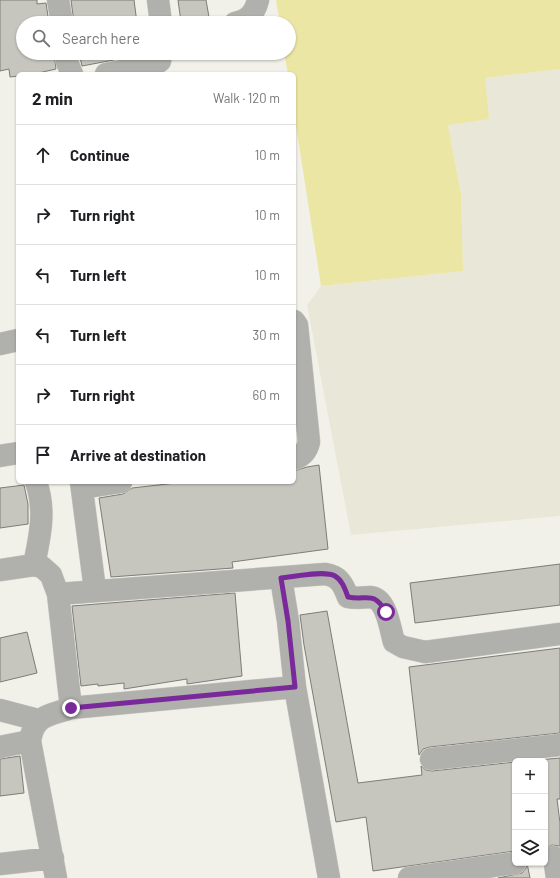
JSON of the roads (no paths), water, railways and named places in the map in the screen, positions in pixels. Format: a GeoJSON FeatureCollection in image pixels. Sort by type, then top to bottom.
{"type":"FeatureCollection","features":[{"type":"Feature","properties":{"kind":"street"},"geometry":{"type":"LineString","coordinates":[[58,0],[61,16]]}},
{"type":"Feature","properties":{"kind":"street"},"geometry":{"type":"LineString","coordinates":[[158,0],[160,16]]}},
{"type":"Feature","properties":{"kind":"street"},"geometry":{"type":"LineString","coordinates":[[251,16],[255,12],[258,0]]}},
{"type":"Feature","properties":{"kind":"street"},"geometry":{"type":"LineString","coordinates":[[67,60],[71,72]]}},
{"type":"Feature","properties":{"kind":"street"},"geometry":{"type":"LineString","coordinates":[[117,72],[154,65],[160,60]]}},
{"type":"Feature","properties":{"kind":"street"},"geometry":{"type":"LineString","coordinates":[[296,324],[309,442],[307,450],[301,457],[296,458]]}},
{"type":"Feature","properties":{"kind":"street"},"geometry":{"type":"LineString","coordinates":[[0,344],[16,340]]}},
{"type":"Feature","properties":{"kind":"street"},"geometry":{"type":"LineString","coordinates":[[0,456],[16,453]]}},
{"type":"Feature","properties":{"kind":"street"},"geometry":{"type":"LineString","coordinates":[[34,565],[42,521],[39,492],[37,484]]}},
{"type":"Feature","properties":{"kind":"street"},"geometry":{"type":"LineString","coordinates":[[95,484],[82,485],[95,590]]}},
{"type":"Feature","properties":{"kind":"street"},"geometry":{"type":"LineString","coordinates":[[0,570],[34,565],[42,567],[51,575],[58,594],[71,708]]}},
{"type":"Feature","properties":{"kind":"street"},"geometry":{"type":"LineString","coordinates":[[58,594],[95,590],[325,574],[334,576],[342,583],[348,597],[358,599],[371,597],[380,602],[386,612],[394,642],[403,647],[425,652],[560,634]]}},
{"type":"Feature","properties":{"kind":"street"},"geometry":{"type":"LineString","coordinates":[[281,578],[288,621],[295,687],[329,878]]}},
{"type":"Feature","properties":{"kind":"street"},"geometry":{"type":"LineString","coordinates":[[0,864],[54,868],[30,741],[33,726],[38,720],[71,708],[295,687]]}},
{"type":"Feature","properties":{"kind":"street"},"geometry":{"type":"LineString","coordinates":[[0,710],[38,720]]}},
{"type":"Feature","properties":{"kind":"street"},"geometry":{"type":"LineString","coordinates":[[0,747],[30,741]]}},
{"type":"Feature","properties":{"kind":"street"},"geometry":{"type":"LineString","coordinates":[[431,759],[560,745]]}},
{"type":"Feature","properties":{"kind":"street"},"geometry":{"type":"LineString","coordinates":[[409,878],[512,863]]}}]}
